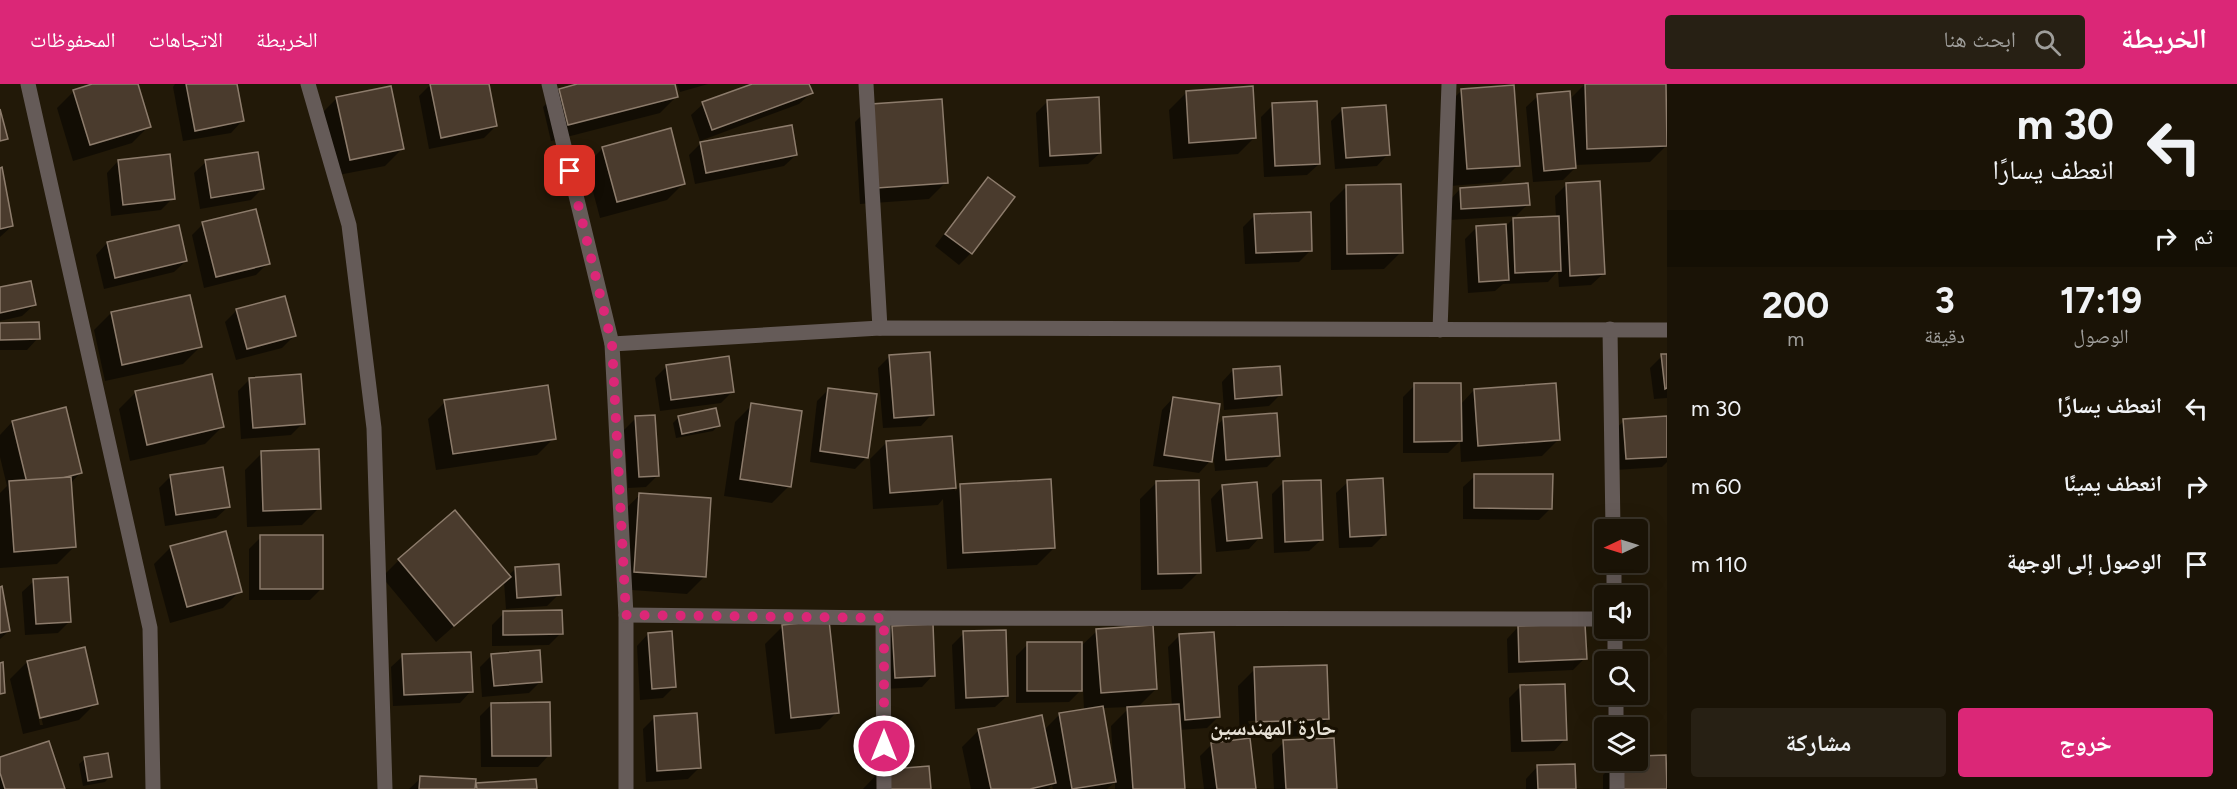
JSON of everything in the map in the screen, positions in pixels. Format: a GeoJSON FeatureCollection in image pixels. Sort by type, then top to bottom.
{"type":"FeatureCollection","features":[{"type":"Feature","properties":{"kind":"street"},"geometry":{"type":"LineString","coordinates":[[28,84],[150,628],[153,789]]}},
{"type":"Feature","properties":{"kind":"street"},"geometry":{"type":"LineString","coordinates":[[308,84],[349,225],[374,428],[385,789]]}},
{"type":"Feature","properties":{"kind":"street"},"geometry":{"type":"LineString","coordinates":[[549,84],[612,344],[626,615],[626,789]]}},
{"type":"Feature","properties":{"kind":"street"},"geometry":{"type":"LineString","coordinates":[[866,84],[880,328]]}},
{"type":"Feature","properties":{"kind":"street"},"geometry":{"type":"LineString","coordinates":[[1440,330],[1449,84]]}},
{"type":"Feature","properties":{"kind":"street"},"geometry":{"type":"LineString","coordinates":[[612,344],[880,328],[1667,330]]}},
{"type":"Feature","properties":{"kind":"street"},"geometry":{"type":"LineString","coordinates":[[1610,329],[1613,519]]}},
{"type":"Feature","properties":{"kind":"street"},"geometry":{"type":"LineString","coordinates":[[626,615],[884,618],[1594,619]]}},
{"type":"Feature","properties":{"kind":"street"},"geometry":{"type":"LineString","coordinates":[[884,618],[884,789]]}},
{"type":"Feature","properties":{"kind":"street"},"geometry":{"type":"LineString","coordinates":[[1617,771],[1617,789]]}},
{"type":"Feature","properties":{"kind":"building"},"geometry":{"type":"Polygon","coordinates":[[[92,84],[138,84],[151,127],[90,145],[73,90],[92,84]]]}},
{"type":"Feature","properties":{"kind":"building"},"geometry":{"type":"Polygon","coordinates":[[[186,84],[237,84],[244,121],[195,131],[186,84]]]}},
{"type":"Feature","properties":{"kind":"building"},"geometry":{"type":"Polygon","coordinates":[[[430,84],[489,84],[497,126],[441,138],[430,84]]]}},
{"type":"Feature","properties":{"kind":"building"},"geometry":{"type":"Polygon","coordinates":[[[577,84],[675,84],[678,97],[568,125],[559,89],[577,84]]]}},
{"type":"Feature","properties":{"kind":"building"},"geometry":{"type":"Polygon","coordinates":[[[752,84],[809,84],[813,93],[712,130],[702,102],[752,84]]]}},
{"type":"Feature","properties":{"kind":"building"},"geometry":{"type":"Polygon","coordinates":[[[1585,84],[1666,84],[1667,146],[1587,149],[1585,84]]]}},
{"type":"Feature","properties":{"kind":"building"},"geometry":{"type":"Polygon","coordinates":[[[1514,85],[1520,166],[1467,169],[1461,89],[1514,85]]]}},
{"type":"Feature","properties":{"kind":"building"},"geometry":{"type":"Polygon","coordinates":[[[391,86],[404,149],[350,160],[336,97],[391,86]]]}},
{"type":"Feature","properties":{"kind":"building"},"geometry":{"type":"Polygon","coordinates":[[[1253,86],[1256,138],[1189,143],[1186,91],[1253,86]]]}},
{"type":"Feature","properties":{"kind":"building"},"geometry":{"type":"Polygon","coordinates":[[[1570,91],[1576,168],[1544,171],[1537,94],[1570,91]]]}},
{"type":"Feature","properties":{"kind":"building"},"geometry":{"type":"Polygon","coordinates":[[[1099,97],[1101,153],[1050,156],[1047,100],[1099,97]]]}},
{"type":"Feature","properties":{"kind":"building"},"geometry":{"type":"Polygon","coordinates":[[[942,99],[948,183],[877,188],[871,104],[942,99]]]}},
{"type":"Feature","properties":{"kind":"building"},"geometry":{"type":"Polygon","coordinates":[[[1317,101],[1320,164],[1275,166],[1272,103],[1317,101]]]}},
{"type":"Feature","properties":{"kind":"building"},"geometry":{"type":"Polygon","coordinates":[[[1386,105],[1390,155],[1346,158],[1342,108],[1386,105]]]}},
{"type":"Feature","properties":{"kind":"building"},"geometry":{"type":"Polygon","coordinates":[[[0,109],[8,139],[0,141],[0,109]]]}},
{"type":"Feature","properties":{"kind":"building"},"geometry":{"type":"Polygon","coordinates":[[[792,125],[797,155],[706,173],[700,142],[792,125]]]}},
{"type":"Feature","properties":{"kind":"building"},"geometry":{"type":"Polygon","coordinates":[[[671,128],[685,184],[617,202],[602,147],[671,128]]]}},
{"type":"Feature","properties":{"kind":"building"},"geometry":{"type":"Polygon","coordinates":[[[258,152],[264,189],[211,198],[205,160],[258,152]]]}},
{"type":"Feature","properties":{"kind":"building"},"geometry":{"type":"Polygon","coordinates":[[[170,154],[175,199],[123,205],[118,160],[170,154]]]}},
{"type":"Feature","properties":{"kind":"building"},"geometry":{"type":"Polygon","coordinates":[[[2,167],[13,226],[0,229],[0,168],[2,167]]]}},
{"type":"Feature","properties":{"kind":"building"},"geometry":{"type":"Polygon","coordinates":[[[988,177],[1015,197],[972,254],[945,234],[988,177]]]}},
{"type":"Feature","properties":{"kind":"building"},"geometry":{"type":"Polygon","coordinates":[[[1600,181],[1605,274],[1570,276],[1566,183],[1600,181]]]}},
{"type":"Feature","properties":{"kind":"building"},"geometry":{"type":"Polygon","coordinates":[[[1528,183],[1530,205],[1461,209],[1460,188],[1528,183]]]}},
{"type":"Feature","properties":{"kind":"building"},"geometry":{"type":"Polygon","coordinates":[[[1401,184],[1403,253],[1347,254],[1346,185],[1401,184]]]}},
{"type":"Feature","properties":{"kind":"building"},"geometry":{"type":"Polygon","coordinates":[[[256,209],[270,264],[216,277],[202,222],[256,209]]]}},
{"type":"Feature","properties":{"kind":"building"},"geometry":{"type":"Polygon","coordinates":[[[1311,212],[1312,251],[1256,253],[1254,214],[1311,212]]]}},
{"type":"Feature","properties":{"kind":"building"},"geometry":{"type":"Polygon","coordinates":[[[1559,216],[1561,271],[1515,273],[1513,218],[1559,216]]]}},
{"type":"Feature","properties":{"kind":"building"},"geometry":{"type":"Polygon","coordinates":[[[1506,224],[1509,280],[1479,282],[1476,226],[1506,224]]]}},
{"type":"Feature","properties":{"kind":"building"},"geometry":{"type":"Polygon","coordinates":[[[179,225],[187,261],[115,278],[107,242],[179,225]]]}},
{"type":"Feature","properties":{"kind":"building"},"geometry":{"type":"Polygon","coordinates":[[[31,281],[36,305],[0,313],[0,287],[31,281]]]}},
{"type":"Feature","properties":{"kind":"building"},"geometry":{"type":"Polygon","coordinates":[[[190,295],[202,347],[122,365],[111,312],[190,295]]]}},
{"type":"Feature","properties":{"kind":"building"},"geometry":{"type":"Polygon","coordinates":[[[285,296],[296,336],[247,349],[236,309],[285,296]]]}},
{"type":"Feature","properties":{"kind":"building"},"geometry":{"type":"Polygon","coordinates":[[[39,322],[40,339],[0,340],[0,323],[39,322]]]}},
{"type":"Feature","properties":{"kind":"building"},"geometry":{"type":"Polygon","coordinates":[[[930,352],[934,415],[894,418],[889,355],[930,352]]]}},
{"type":"Feature","properties":{"kind":"building"},"geometry":{"type":"Polygon","coordinates":[[[1661,354],[1667,354],[1667,388],[1665,389],[1661,354]]]}},
{"type":"Feature","properties":{"kind":"building"},"geometry":{"type":"Polygon","coordinates":[[[729,356],[734,392],[671,400],[666,365],[729,356]]]}},
{"type":"Feature","properties":{"kind":"building"},"geometry":{"type":"Polygon","coordinates":[[[1280,366],[1282,395],[1235,399],[1233,369],[1280,366]]]}},
{"type":"Feature","properties":{"kind":"building"},"geometry":{"type":"Polygon","coordinates":[[[212,374],[224,427],[147,445],[135,391],[212,374]]]}},
{"type":"Feature","properties":{"kind":"building"},"geometry":{"type":"Polygon","coordinates":[[[301,374],[305,424],[253,428],[249,378],[301,374]]]}},
{"type":"Feature","properties":{"kind":"building"},"geometry":{"type":"Polygon","coordinates":[[[1414,383],[1461,383],[1462,441],[1414,442],[1414,383]]]}},
{"type":"Feature","properties":{"kind":"building"},"geometry":{"type":"Polygon","coordinates":[[[1556,383],[1560,440],[1478,446],[1474,389],[1556,383]]]}},
{"type":"Feature","properties":{"kind":"building"},"geometry":{"type":"Polygon","coordinates":[[[548,385],[556,439],[453,454],[444,400],[548,385]]]}},
{"type":"Feature","properties":{"kind":"building"},"geometry":{"type":"Polygon","coordinates":[[[828,388],[877,394],[868,458],[820,451],[828,388]]]}},
{"type":"Feature","properties":{"kind":"building"},"geometry":{"type":"Polygon","coordinates":[[[1173,397],[1220,404],[1212,462],[1164,455],[1173,397]]]}},
{"type":"Feature","properties":{"kind":"building"},"geometry":{"type":"Polygon","coordinates":[[[751,403],[802,411],[791,487],[740,479],[751,403]]]}},
{"type":"Feature","properties":{"kind":"building"},"geometry":{"type":"Polygon","coordinates":[[[66,407],[82,473],[28,487],[12,421],[66,407]]]}},
{"type":"Feature","properties":{"kind":"building"},"geometry":{"type":"Polygon","coordinates":[[[716,408],[720,426],[682,434],[678,416],[716,408]]]}},
{"type":"Feature","properties":{"kind":"building"},"geometry":{"type":"Polygon","coordinates":[[[1277,413],[1280,456],[1226,460],[1223,417],[1277,413]]]}},
{"type":"Feature","properties":{"kind":"building"},"geometry":{"type":"Polygon","coordinates":[[[655,415],[659,476],[639,477],[635,416],[655,415]]]}},
{"type":"Feature","properties":{"kind":"building"},"geometry":{"type":"Polygon","coordinates":[[[1667,416],[1667,457],[1626,459],[1623,419],[1667,416]]]}},
{"type":"Feature","properties":{"kind":"building"},"geometry":{"type":"Polygon","coordinates":[[[952,436],[956,488],[890,493],[886,441],[952,436]]]}},
{"type":"Feature","properties":{"kind":"building"},"geometry":{"type":"Polygon","coordinates":[[[319,449],[321,509],[263,511],[261,451],[319,449]]]}},
{"type":"Feature","properties":{"kind":"building"},"geometry":{"type":"Polygon","coordinates":[[[223,467],[230,507],[176,515],[170,475],[223,467]]]}},
{"type":"Feature","properties":{"kind":"building"},"geometry":{"type":"Polygon","coordinates":[[[1474,474],[1553,474],[1552,509],[1474,508],[1474,474]]]}},
{"type":"Feature","properties":{"kind":"building"},"geometry":{"type":"Polygon","coordinates":[[[71,477],[76,547],[14,552],[9,481],[71,477]]]}},
{"type":"Feature","properties":{"kind":"building"},"geometry":{"type":"Polygon","coordinates":[[[1383,478],[1386,535],[1350,537],[1347,480],[1383,478]]]}},
{"type":"Feature","properties":{"kind":"building"},"geometry":{"type":"Polygon","coordinates":[[[1051,479],[1055,548],[963,553],[960,484],[1051,479]]]}},
{"type":"Feature","properties":{"kind":"building"},"geometry":{"type":"Polygon","coordinates":[[[1199,480],[1201,573],[1158,574],[1156,481],[1199,480]]]}},
{"type":"Feature","properties":{"kind":"building"},"geometry":{"type":"Polygon","coordinates":[[[1321,480],[1323,540],[1285,542],[1283,481],[1321,480]]]}},
{"type":"Feature","properties":{"kind":"building"},"geometry":{"type":"Polygon","coordinates":[[[1257,482],[1262,538],[1227,541],[1222,485],[1257,482]]]}},
{"type":"Feature","properties":{"kind":"building"},"geometry":{"type":"Polygon","coordinates":[[[639,493],[711,498],[706,577],[634,572],[639,493]]]}},
{"type":"Feature","properties":{"kind":"building"},"geometry":{"type":"Polygon","coordinates":[[[455,510],[511,577],[454,626],[398,559],[455,510]]]}},
{"type":"Feature","properties":{"kind":"building"},"geometry":{"type":"Polygon","coordinates":[[[226,531],[242,592],[187,607],[170,546],[226,531]]]}},
{"type":"Feature","properties":{"kind":"building"},"geometry":{"type":"Polygon","coordinates":[[[260,535],[323,535],[323,589],[260,589],[260,535]]]}},
{"type":"Feature","properties":{"kind":"building"},"geometry":{"type":"Polygon","coordinates":[[[559,564],[561,595],[517,598],[515,567],[559,564]]]}},
{"type":"Feature","properties":{"kind":"building"},"geometry":{"type":"Polygon","coordinates":[[[68,577],[71,622],[36,624],[33,579],[68,577]]]}},
{"type":"Feature","properties":{"kind":"building"},"geometry":{"type":"Polygon","coordinates":[[[2,586],[10,631],[0,633],[0,587],[2,586]]]}},
{"type":"Feature","properties":{"kind":"building"},"geometry":{"type":"Polygon","coordinates":[[[562,610],[563,634],[503,635],[503,611],[562,610]]]}},
{"type":"Feature","properties":{"kind":"building"},"geometry":{"type":"Polygon","coordinates":[[[829,620],[839,713],[791,718],[782,625],[829,620]]]}},
{"type":"Feature","properties":{"kind":"building"},"geometry":{"type":"Polygon","coordinates":[[[933,624],[935,676],[895,678],[892,626],[933,624]]]}},
{"type":"Feature","properties":{"kind":"building"},"geometry":{"type":"Polygon","coordinates":[[[1585,624],[1587,659],[1519,662],[1518,626],[1585,624]]]}},
{"type":"Feature","properties":{"kind":"building"},"geometry":{"type":"Polygon","coordinates":[[[1153,625],[1157,689],[1101,693],[1096,629],[1153,625]]]}},
{"type":"Feature","properties":{"kind":"building"},"geometry":{"type":"Polygon","coordinates":[[[1006,630],[1008,696],[966,698],[963,631],[1006,630]]]}},
{"type":"Feature","properties":{"kind":"building"},"geometry":{"type":"Polygon","coordinates":[[[672,631],[676,687],[652,689],[648,633],[672,631]]]}},
{"type":"Feature","properties":{"kind":"building"},"geometry":{"type":"Polygon","coordinates":[[[1214,632],[1220,717],[1185,720],[1179,634],[1214,632]]]}},
{"type":"Feature","properties":{"kind":"building"},"geometry":{"type":"Polygon","coordinates":[[[1027,642],[1082,642],[1082,691],[1027,691],[1027,642]]]}},
{"type":"Feature","properties":{"kind":"building"},"geometry":{"type":"Polygon","coordinates":[[[85,647],[98,704],[40,718],[27,661],[85,647]]]}},
{"type":"Feature","properties":{"kind":"building"},"geometry":{"type":"Polygon","coordinates":[[[540,650],[542,682],[494,686],[491,654],[540,650]]]}},
{"type":"Feature","properties":{"kind":"building"},"geometry":{"type":"Polygon","coordinates":[[[471,652],[473,692],[404,695],[402,654],[471,652]]]}},
{"type":"Feature","properties":{"kind":"building"},"geometry":{"type":"Polygon","coordinates":[[[3,662],[5,693],[0,694],[0,663],[3,662]]]}},
{"type":"Feature","properties":{"kind":"building"},"geometry":{"type":"Polygon","coordinates":[[[1327,665],[1329,719],[1256,722],[1254,667],[1327,665]]]}},
{"type":"Feature","properties":{"kind":"building"},"geometry":{"type":"Polygon","coordinates":[[[1565,684],[1567,740],[1522,741],[1520,685],[1565,684]]]}},
{"type":"Feature","properties":{"kind":"building"},"geometry":{"type":"Polygon","coordinates":[[[550,702],[551,756],[492,756],[491,703],[550,702]]]}},
{"type":"Feature","properties":{"kind":"building"},"geometry":{"type":"Polygon","coordinates":[[[1179,704],[1185,789],[1133,789],[1127,707],[1179,704]]]}},
{"type":"Feature","properties":{"kind":"building"},"geometry":{"type":"Polygon","coordinates":[[[1103,706],[1116,782],[1072,789],[1059,713],[1103,706]]]}},
{"type":"Feature","properties":{"kind":"building"},"geometry":{"type":"Polygon","coordinates":[[[697,713],[701,768],[657,771],[654,716],[697,713]]]}},
{"type":"Feature","properties":{"kind":"building"},"geometry":{"type":"Polygon","coordinates":[[[1042,715],[1056,783],[1030,789],[991,789],[978,729],[1042,715]]]}},
{"type":"Feature","properties":{"kind":"building"},"geometry":{"type":"Polygon","coordinates":[[[1250,738],[1256,789],[1217,789],[1211,743],[1250,738]]]}},
{"type":"Feature","properties":{"kind":"building"},"geometry":{"type":"Polygon","coordinates":[[[1334,738],[1337,789],[1286,789],[1283,740],[1334,738]]]}},
{"type":"Feature","properties":{"kind":"building"},"geometry":{"type":"Polygon","coordinates":[[[49,741],[65,789],[5,789],[0,773],[0,757],[49,741]]]}},
{"type":"Feature","properties":{"kind":"building"},"geometry":{"type":"Polygon","coordinates":[[[108,753],[112,777],[88,781],[84,757],[108,753]]]}},
{"type":"Feature","properties":{"kind":"building"},"geometry":{"type":"Polygon","coordinates":[[[1666,755],[1667,789],[1620,789],[1620,771],[1648,771],[1648,756],[1666,755]]]}},
{"type":"Feature","properties":{"kind":"building"},"geometry":{"type":"Polygon","coordinates":[[[1575,764],[1576,789],[1538,789],[1537,765],[1575,764]]]}},
{"type":"Feature","properties":{"kind":"building"},"geometry":{"type":"Polygon","coordinates":[[[929,766],[931,789],[881,789],[879,770],[929,766]]]}},
{"type":"Feature","properties":{"kind":"building"},"geometry":{"type":"Polygon","coordinates":[[[420,776],[476,779],[475,789],[419,789],[420,776]]]}},
{"type":"Feature","properties":{"kind":"building"},"geometry":{"type":"Polygon","coordinates":[[[536,779],[537,789],[477,789],[476,783],[536,779]]]}},
{"type":"Feature","properties":{"kind":"district","name":"حارة المهندسين"},"geometry":{"type":"Point","coordinates":[1273,727]}},
{"type":"Feature","properties":{"kind":"route"},"geometry":{"type":"LineString","coordinates":[[570,171],[612,344],[626,615],[884,618],[884,746]]}}]}
